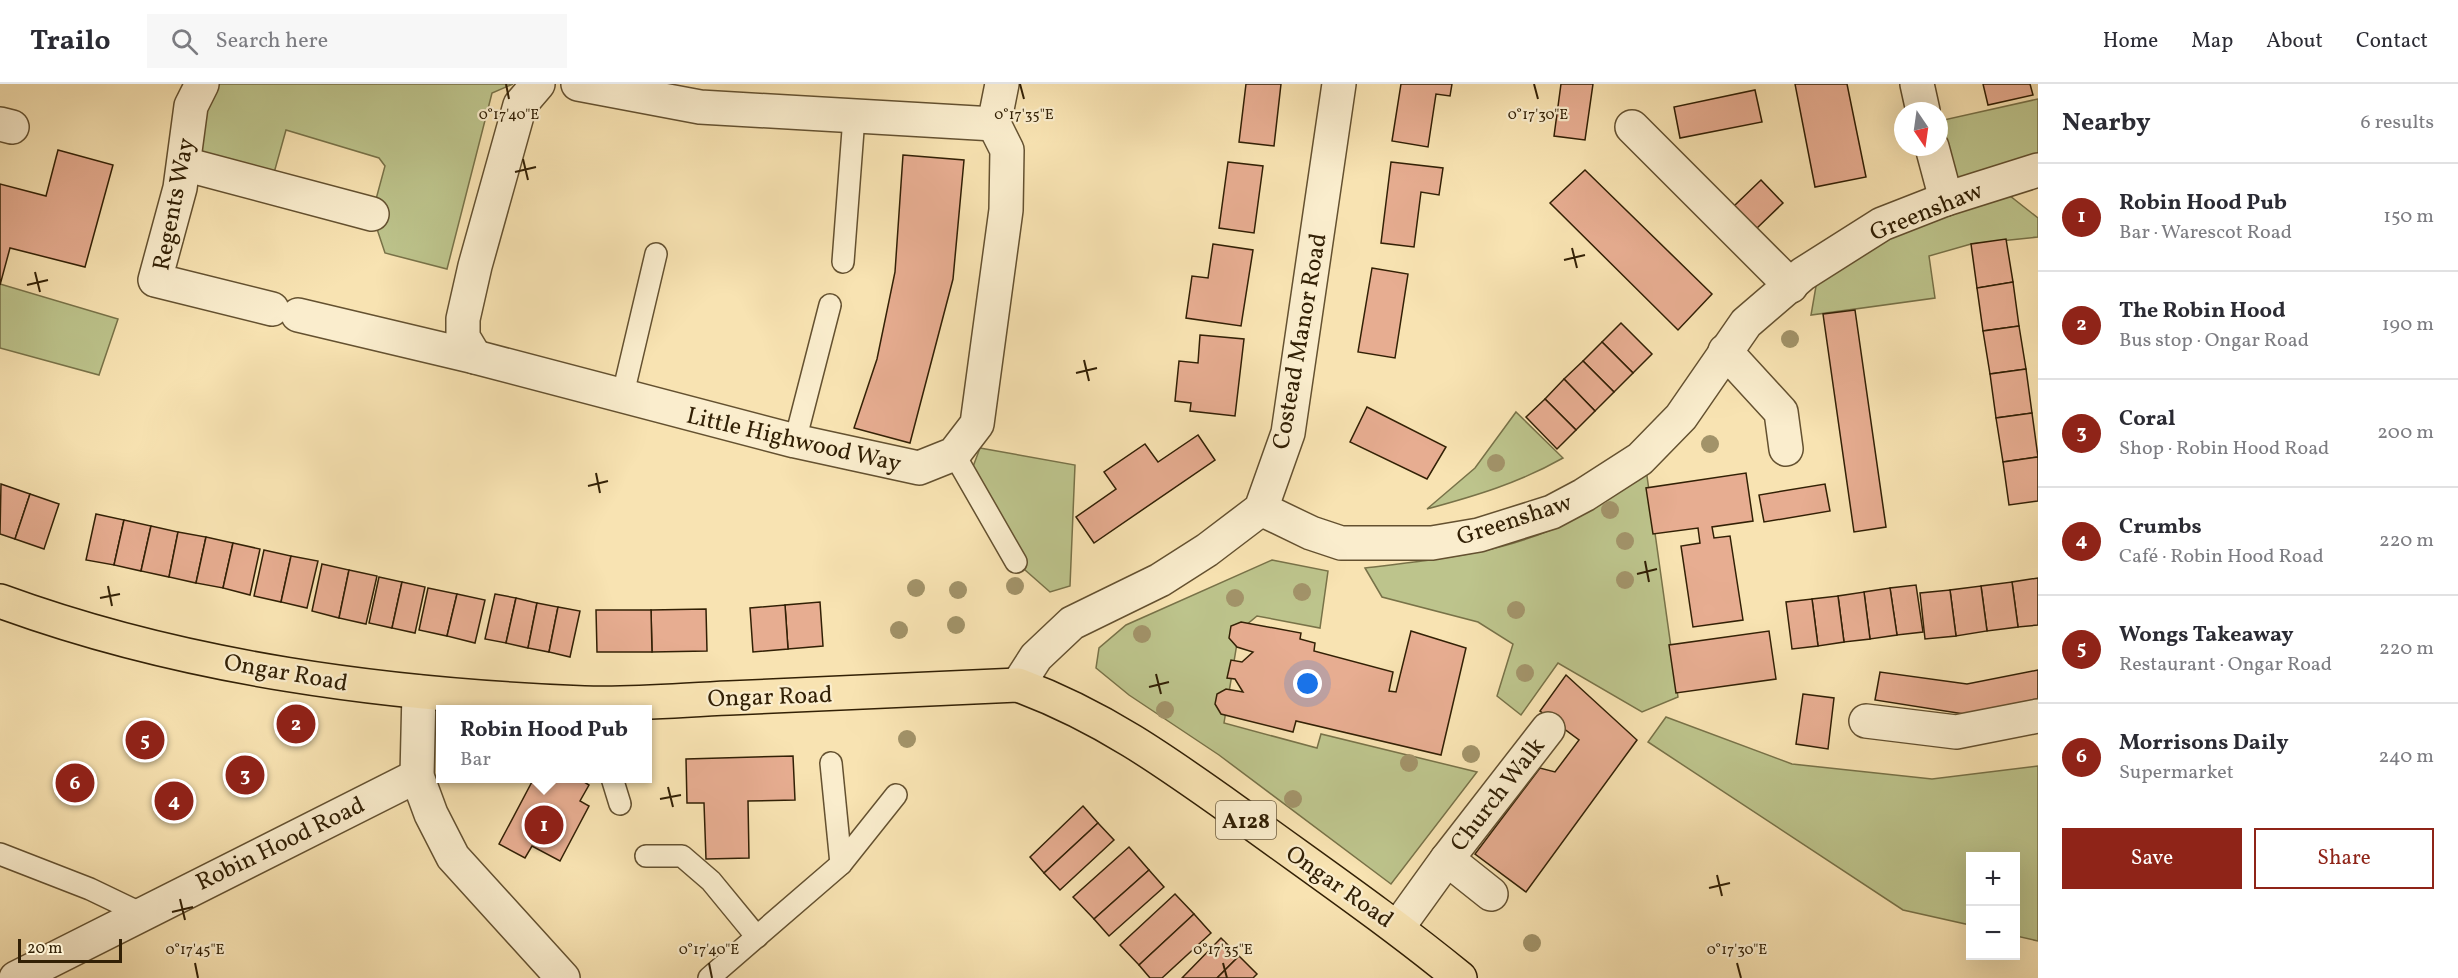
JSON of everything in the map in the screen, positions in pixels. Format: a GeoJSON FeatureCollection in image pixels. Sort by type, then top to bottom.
{"type":"FeatureCollection","features":[{"type":"Feature","properties":{"kind":"main road","name":"Ongar Road"},"geometry":{"type":"LineString","coordinates":[[0,601],[41,617],[122,639],[280,675],[419,692],[583,705]]}},
{"type":"Feature","properties":{"kind":"main road","name":"Ongar Road"},"geometry":{"type":"LineString","coordinates":[[616,705],[1018,685],[1055,698],[1109,725],[1155,754],[1398,927],[1460,978]]}},
{"type":"Feature","properties":{"kind":"street","name":"Regents Way"},"geometry":{"type":"LineString","coordinates":[[202,84],[191,106],[184,164],[155,280],[285,312]]}},
{"type":"Feature","properties":{"kind":"street"},"geometry":{"type":"LineString","coordinates":[[475,357],[463,337],[463,319],[475,266],[519,105],[538,84]]}},
{"type":"Feature","properties":{"kind":"street"},"geometry":{"type":"LineString","coordinates":[[578,84],[701,95],[854,117],[994,124],[1002,84]]}},
{"type":"Feature","properties":{"kind":"street","name":"Costead Manor Road"},"geometry":{"type":"LineString","coordinates":[[1261,509],[1288,433],[1339,84]]}},
{"type":"Feature","properties":{"kind":"street"},"geometry":{"type":"LineString","coordinates":[[1917,84],[1921,102]]}},
{"type":"Feature","properties":{"kind":"street","name":"Little Highwood Way"},"geometry":{"type":"LineString","coordinates":[[285,312],[475,357],[622,398],[795,441],[920,468],[954,454],[978,424],[1006,210],[1007,150],[994,124]]}},
{"type":"Feature","properties":{"kind":"street"},"geometry":{"type":"LineString","coordinates":[[1632,127],[1791,286]]}},
{"type":"Feature","properties":{"kind":"street"},"geometry":{"type":"LineString","coordinates":[[1934,156],[1946,199]]}},
{"type":"Feature","properties":{"kind":"street"},"geometry":{"type":"LineString","coordinates":[[184,164],[372,214]]}},
{"type":"Feature","properties":{"kind":"street","name":"Greenshaw"},"geometry":{"type":"LineString","coordinates":[[1261,509],[1311,534],[1341,543],[1432,543],[1479,535],[1552,512],[1584,495],[1640,459],[1681,417],[1746,323],[1803,274],[1882,224],[1946,199],[2038,170]]}},
{"type":"Feature","properties":{"kind":"street"},"geometry":{"type":"LineString","coordinates":[[1725,351],[1781,412],[1786,449]]}},
{"type":"Feature","properties":{"kind":"street"},"geometry":{"type":"LineString","coordinates":[[1018,685],[1036,657],[1072,622],[1160,580],[1207,550],[1261,509]]}},
{"type":"Feature","properties":{"kind":"street"},"geometry":{"type":"LineString","coordinates":[[419,692],[417,776],[430,813],[453,857],[563,978]]}},
{"type":"Feature","properties":{"kind":"street"},"geometry":{"type":"LineString","coordinates":[[1866,721],[1956,732],[2038,717]]}},
{"type":"Feature","properties":{"kind":"street","name":"Church Walk"},"geometry":{"type":"LineString","coordinates":[[1398,927],[1446,859],[1548,729]]}},
{"type":"Feature","properties":{"kind":"street","name":"Robin Hood Road"},"geometry":{"type":"LineString","coordinates":[[16,978],[140,913],[417,776]]}},
{"type":"Feature","properties":{"kind":"street","name":"Church Walk"},"geometry":{"type":"LineString","coordinates":[[1446,859],[1491,894]]}},
{"type":"Feature","properties":{"kind":"lane"},"geometry":{"type":"LineString","coordinates":[[843,262],[854,117]]}},
{"type":"Feature","properties":{"kind":"lane"},"geometry":{"type":"LineString","coordinates":[[622,398],[656,254]]}},
{"type":"Feature","properties":{"kind":"lane"},"geometry":{"type":"LineString","coordinates":[[795,441],[830,305]]}},
{"type":"Feature","properties":{"kind":"lane"},"geometry":{"type":"LineString","coordinates":[[954,454],[1016,562]]}},
{"type":"Feature","properties":{"kind":"lane"},"geometry":{"type":"LineString","coordinates":[[831,763],[841,864]]}},
{"type":"Feature","properties":{"kind":"lane"},"geometry":{"type":"LineString","coordinates":[[614,783],[620,804]]}},
{"type":"Feature","properties":{"kind":"lane"},"geometry":{"type":"LineString","coordinates":[[710,978],[841,864],[896,795]]}},
{"type":"Feature","properties":{"kind":"lane"},"geometry":{"type":"LineString","coordinates":[[0,854],[90,889],[140,913]]}},
{"type":"Feature","properties":{"kind":"lane"},"geometry":{"type":"LineString","coordinates":[[646,856],[682,856],[711,881],[757,937]]}},
{"type":"Feature","properties":{"kind":"green space"},"geometry":{"type":"Polygon","coordinates":[[[202,84],[513,84],[492,93],[447,269],[385,253],[372,214],[385,166],[379,158],[286,130],[274,173],[184,164],[202,84]]]}},
{"type":"Feature","properties":{"kind":"green space"},"geometry":{"type":"Polygon","coordinates":[[[2038,99],[2038,170],[1995,184],[2038,218],[2038,237],[1971,244],[1929,256],[1935,298],[1811,315],[1820,263],[1945,199],[1940,156],[1948,156],[1948,119],[2038,99]]]}},
{"type":"Feature","properties":{"kind":"green space"},"geometry":{"type":"Polygon","coordinates":[[[0,284],[118,319],[99,375],[0,348],[0,284]]]}},
{"type":"Feature","properties":{"kind":"green space"},"geometry":{"type":"Polygon","coordinates":[[[1516,412],[1563,458],[1530,475],[1496,488],[1427,509],[1475,468],[1516,412]]]}},
{"type":"Feature","properties":{"kind":"green space"},"geometry":{"type":"Polygon","coordinates":[[[980,448],[1075,465],[1070,586],[1050,592],[1016,562],[968,480],[980,448]]]}},
{"type":"Feature","properties":{"kind":"green space"},"geometry":{"type":"Polygon","coordinates":[[[1646,469],[1678,697],[1642,712],[1558,663],[1521,715],[1497,696],[1513,644],[1478,622],[1382,597],[1365,568],[1445,558],[1524,540],[1549,531],[1583,514],[1646,469]]]}},
{"type":"Feature","properties":{"kind":"green space"},"geometry":{"type":"Polygon","coordinates":[[[1272,560],[1328,571],[1320,628],[1257,616],[1239,631],[1224,723],[1317,748],[1321,734],[1477,772],[1391,884],[1219,755],[1129,695],[1096,668],[1099,648],[1126,625],[1272,560]]]}},
{"type":"Feature","properties":{"kind":"green space"},"geometry":{"type":"Polygon","coordinates":[[[1666,717],[1792,764],[1932,779],[2038,766],[2038,941],[2020,937],[2020,852],[1966,852],[1966,924],[1903,910],[1648,742],[1666,717]]]}},
{"type":"Feature","properties":{"kind":"building"},"geometry":{"type":"Polygon","coordinates":[[[1246,84],[1281,84],[1274,146],[1239,142],[1246,84]]]}},
{"type":"Feature","properties":{"kind":"building"},"geometry":{"type":"Polygon","coordinates":[[[1401,84],[1452,84],[1450,96],[1436,94],[1428,147],[1392,141],[1401,84]]]}},
{"type":"Feature","properties":{"kind":"building"},"geometry":{"type":"Polygon","coordinates":[[[1561,84],[1593,84],[1585,140],[1554,136],[1561,84]]]}},
{"type":"Feature","properties":{"kind":"building"},"geometry":{"type":"Polygon","coordinates":[[[1795,84],[1847,84],[1866,177],[1815,187],[1795,84]]]}},
{"type":"Feature","properties":{"kind":"building"},"geometry":{"type":"Polygon","coordinates":[[[1983,84],[2030,84],[2033,95],[1988,105],[1983,84]]]}},
{"type":"Feature","properties":{"kind":"building"},"geometry":{"type":"Polygon","coordinates":[[[1755,90],[1762,122],[1680,138],[1674,107],[1755,90]]]}},
{"type":"Feature","properties":{"kind":"building"},"geometry":{"type":"Polygon","coordinates":[[[58,150],[113,165],[85,267],[10,248],[0,285],[0,184],[46,196],[58,150]]]}},
{"type":"Feature","properties":{"kind":"building"},"geometry":{"type":"Polygon","coordinates":[[[903,155],[964,160],[953,279],[910,443],[854,428],[877,359],[895,272],[903,155]]]}},
{"type":"Feature","properties":{"kind":"building"},"geometry":{"type":"Polygon","coordinates":[[[1228,162],[1263,166],[1254,233],[1219,228],[1228,162]]]}},
{"type":"Feature","properties":{"kind":"building"},"geometry":{"type":"Polygon","coordinates":[[[1391,162],[1443,168],[1439,195],[1421,192],[1414,247],[1381,243],[1391,162]]]}},
{"type":"Feature","properties":{"kind":"building"},"geometry":{"type":"Polygon","coordinates":[[[1585,170],[1712,294],[1678,330],[1550,203],[1585,170]]]}},
{"type":"Feature","properties":{"kind":"building"},"geometry":{"type":"Polygon","coordinates":[[[1761,180],[1783,203],[1756,229],[1734,206],[1761,180]]]}},
{"type":"Feature","properties":{"kind":"building"},"geometry":{"type":"Polygon","coordinates":[[[2006,239],[2013,282],[1977,288],[1971,244],[2006,239]]]}},
{"type":"Feature","properties":{"kind":"building"},"geometry":{"type":"Polygon","coordinates":[[[1213,244],[1253,250],[1241,326],[1186,318],[1192,276],[1208,278],[1213,244]]]}},
{"type":"Feature","properties":{"kind":"building"},"geometry":{"type":"Polygon","coordinates":[[[1372,268],[1408,274],[1395,358],[1358,352],[1372,268]]]}},
{"type":"Feature","properties":{"kind":"building"},"geometry":{"type":"Polygon","coordinates":[[[2013,282],[2019,326],[1983,331],[1977,288],[2013,282]]]}},
{"type":"Feature","properties":{"kind":"building"},"geometry":{"type":"Polygon","coordinates":[[[1855,310],[1886,527],[1854,532],[1823,314],[1855,310]]]}},
{"type":"Feature","properties":{"kind":"building"},"geometry":{"type":"Polygon","coordinates":[[[1621,323],[1652,354],[1633,373],[1602,342],[1621,323]]]}},
{"type":"Feature","properties":{"kind":"building"},"geometry":{"type":"Polygon","coordinates":[[[2019,326],[2026,369],[1990,374],[1983,331],[2019,326]]]}},
{"type":"Feature","properties":{"kind":"building"},"geometry":{"type":"Polygon","coordinates":[[[1200,335],[1244,339],[1235,416],[1190,411],[1191,403],[1175,401],[1179,361],[1198,363],[1200,335]]]}},
{"type":"Feature","properties":{"kind":"building"},"geometry":{"type":"Polygon","coordinates":[[[1602,342],[1633,373],[1614,392],[1583,361],[1602,342]]]}},
{"type":"Feature","properties":{"kind":"building"},"geometry":{"type":"Polygon","coordinates":[[[1583,361],[1614,392],[1595,411],[1564,379],[1583,361]]]}},
{"type":"Feature","properties":{"kind":"building"},"geometry":{"type":"Polygon","coordinates":[[[2026,369],[2032,413],[1996,418],[1990,374],[2026,369]]]}},
{"type":"Feature","properties":{"kind":"building"},"geometry":{"type":"Polygon","coordinates":[[[1564,379],[1595,411],[1576,430],[1545,399],[1564,379]]]}},
{"type":"Feature","properties":{"kind":"building"},"geometry":{"type":"Polygon","coordinates":[[[1545,399],[1576,430],[1557,449],[1526,417],[1545,399]]]}},
{"type":"Feature","properties":{"kind":"building"},"geometry":{"type":"Polygon","coordinates":[[[1367,407],[1446,447],[1427,479],[1350,442],[1367,407]]]}},
{"type":"Feature","properties":{"kind":"building"},"geometry":{"type":"Polygon","coordinates":[[[2032,413],[2038,457],[2003,462],[1996,418],[2032,413]]]}},
{"type":"Feature","properties":{"kind":"building"},"geometry":{"type":"Polygon","coordinates":[[[1198,435],[1215,460],[1094,543],[1076,517],[1116,489],[1104,472],[1145,444],[1158,462],[1198,435]]]}},
{"type":"Feature","properties":{"kind":"building"},"geometry":{"type":"Polygon","coordinates":[[[2038,457],[2038,501],[2009,505],[2003,462],[2038,457]]]}},
{"type":"Feature","properties":{"kind":"building"},"geometry":{"type":"Polygon","coordinates":[[[1746,473],[1753,521],[1712,527],[1714,538],[1730,536],[1743,620],[1693,627],[1681,546],[1700,543],[1698,528],[1653,534],[1646,488],[1746,473]]]}},
{"type":"Feature","properties":{"kind":"building"},"geometry":{"type":"Polygon","coordinates":[[[1,484],[30,494],[15,539],[0,534],[1,484]]]}},
{"type":"Feature","properties":{"kind":"building"},"geometry":{"type":"Polygon","coordinates":[[[1825,484],[1830,511],[1764,522],[1759,495],[1825,484]]]}},
{"type":"Feature","properties":{"kind":"building"},"geometry":{"type":"Polygon","coordinates":[[[30,494],[59,504],[44,549],[15,539],[30,494]]]}},
{"type":"Feature","properties":{"kind":"building"},"geometry":{"type":"Polygon","coordinates":[[[96,514],[124,520],[114,565],[86,560],[96,514]]]}},
{"type":"Feature","properties":{"kind":"building"},"geometry":{"type":"Polygon","coordinates":[[[124,520],[151,526],[141,571],[114,565],[124,520]]]}},
{"type":"Feature","properties":{"kind":"building"},"geometry":{"type":"Polygon","coordinates":[[[151,526],[178,532],[169,577],[141,571],[151,526]]]}},
{"type":"Feature","properties":{"kind":"building"},"geometry":{"type":"Polygon","coordinates":[[[178,532],[206,537],[196,583],[169,577],[178,532]]]}},
{"type":"Feature","properties":{"kind":"building"},"geometry":{"type":"Polygon","coordinates":[[[206,537],[233,543],[223,588],[196,583],[206,537]]]}},
{"type":"Feature","properties":{"kind":"building"},"geometry":{"type":"Polygon","coordinates":[[[233,543],[260,549],[250,595],[223,588],[233,543]]]}},
{"type":"Feature","properties":{"kind":"building"},"geometry":{"type":"Polygon","coordinates":[[[264,550],[291,556],[281,602],[254,596],[264,550]]]}},
{"type":"Feature","properties":{"kind":"building"},"geometry":{"type":"Polygon","coordinates":[[[291,556],[318,561],[307,608],[281,602],[291,556]]]}},
{"type":"Feature","properties":{"kind":"building"},"geometry":{"type":"Polygon","coordinates":[[[322,564],[349,570],[339,618],[312,611],[322,564]]]}},
{"type":"Feature","properties":{"kind":"building"},"geometry":{"type":"Polygon","coordinates":[[[349,570],[377,576],[366,624],[339,618],[349,570]]]}},
{"type":"Feature","properties":{"kind":"building"},"geometry":{"type":"Polygon","coordinates":[[[379,577],[402,582],[392,628],[369,623],[379,577]]]}},
{"type":"Feature","properties":{"kind":"building"},"geometry":{"type":"Polygon","coordinates":[[[2038,578],[2038,625],[2018,627],[2012,582],[2038,578]]]}},
{"type":"Feature","properties":{"kind":"building"},"geometry":{"type":"Polygon","coordinates":[[[402,582],[425,587],[415,633],[392,628],[402,582]]]}},
{"type":"Feature","properties":{"kind":"building"},"geometry":{"type":"Polygon","coordinates":[[[2012,582],[2018,627],[1987,631],[1981,586],[2012,582]]]}},
{"type":"Feature","properties":{"kind":"building"},"geometry":{"type":"Polygon","coordinates":[[[1916,585],[1923,632],[1897,635],[1890,588],[1916,585]]]}},
{"type":"Feature","properties":{"kind":"building"},"geometry":{"type":"Polygon","coordinates":[[[1981,586],[1987,631],[1956,636],[1950,590],[1981,586]]]}},
{"type":"Feature","properties":{"kind":"building"},"geometry":{"type":"Polygon","coordinates":[[[428,588],[457,594],[447,636],[419,630],[428,588]]]}},
{"type":"Feature","properties":{"kind":"building"},"geometry":{"type":"Polygon","coordinates":[[[1890,588],[1897,635],[1870,639],[1864,592],[1890,588]]]}},
{"type":"Feature","properties":{"kind":"building"},"geometry":{"type":"Polygon","coordinates":[[[1950,590],[1956,636],[1925,639],[1920,593],[1950,590]]]}},
{"type":"Feature","properties":{"kind":"building"},"geometry":{"type":"Polygon","coordinates":[[[1864,592],[1870,639],[1844,642],[1838,596],[1864,592]]]}},
{"type":"Feature","properties":{"kind":"building"},"geometry":{"type":"Polygon","coordinates":[[[457,594],[485,600],[475,643],[447,636],[457,594]]]}},
{"type":"Feature","properties":{"kind":"building"},"geometry":{"type":"Polygon","coordinates":[[[495,594],[516,598],[506,643],[485,639],[495,594]]]}},
{"type":"Feature","properties":{"kind":"building"},"geometry":{"type":"Polygon","coordinates":[[[1838,596],[1844,642],[1818,646],[1812,599],[1838,596]]]}},
{"type":"Feature","properties":{"kind":"building"},"geometry":{"type":"Polygon","coordinates":[[[516,598],[537,603],[528,648],[506,643],[516,598]]]}},
{"type":"Feature","properties":{"kind":"building"},"geometry":{"type":"Polygon","coordinates":[[[1812,599],[1818,646],[1792,649],[1786,602],[1812,599]]]}},
{"type":"Feature","properties":{"kind":"building"},"geometry":{"type":"Polygon","coordinates":[[[820,602],[823,646],[788,649],[785,605],[820,602]]]}},
{"type":"Feature","properties":{"kind":"building"},"geometry":{"type":"Polygon","coordinates":[[[537,603],[558,607],[549,652],[528,648],[537,603]]]}},
{"type":"Feature","properties":{"kind":"building"},"geometry":{"type":"Polygon","coordinates":[[[785,605],[788,649],[753,652],[750,608],[785,605]]]}},
{"type":"Feature","properties":{"kind":"building"},"geometry":{"type":"Polygon","coordinates":[[[558,607],[580,611],[570,657],[549,652],[558,607]]]}},
{"type":"Feature","properties":{"kind":"building"},"geometry":{"type":"Polygon","coordinates":[[[706,609],[707,651],[652,652],[651,610],[706,609]]]}},
{"type":"Feature","properties":{"kind":"building"},"geometry":{"type":"Polygon","coordinates":[[[596,610],[651,610],[652,652],[597,652],[596,610]]]}},
{"type":"Feature","properties":{"kind":"building"},"geometry":{"type":"Polygon","coordinates":[[[1241,622],[1301,633],[1300,639],[1315,643],[1314,651],[1393,672],[1389,691],[1396,692],[1411,631],[1466,648],[1441,755],[1296,721],[1293,732],[1221,714],[1215,704],[1217,694],[1226,689],[1243,692],[1235,679],[1227,678],[1231,660],[1242,662],[1253,652],[1237,647],[1229,638],[1231,626],[1241,622]]]}},
{"type":"Feature","properties":{"kind":"building"},"geometry":{"type":"Polygon","coordinates":[[[1769,631],[1776,679],[1676,693],[1669,645],[1769,631]]]}},
{"type":"Feature","properties":{"kind":"building"},"geometry":{"type":"Polygon","coordinates":[[[2038,670],[2038,699],[1964,714],[1875,700],[1880,672],[1967,684],[2038,670]]]}},
{"type":"Feature","properties":{"kind":"building"},"geometry":{"type":"Polygon","coordinates":[[[1566,675],[1637,740],[1526,892],[1475,854],[1540,768],[1555,772],[1579,740],[1540,711],[1566,675]]]}},
{"type":"Feature","properties":{"kind":"building"},"geometry":{"type":"Polygon","coordinates":[[[1803,694],[1834,698],[1828,749],[1796,744],[1803,694]]]}},
{"type":"Feature","properties":{"kind":"building"},"geometry":{"type":"Polygon","coordinates":[[[793,756],[795,800],[748,801],[749,858],[706,859],[704,803],[687,803],[686,759],[793,756]]]}},
{"type":"Feature","properties":{"kind":"building"},"geometry":{"type":"Polygon","coordinates":[[[531,783],[586,783],[589,785],[580,801],[589,806],[560,861],[532,846],[525,858],[499,844],[531,783]]]}},
{"type":"Feature","properties":{"kind":"building"},"geometry":{"type":"Polygon","coordinates":[[[1083,806],[1098,823],[1044,873],[1030,857],[1083,806]]]}},
{"type":"Feature","properties":{"kind":"building"},"geometry":{"type":"Polygon","coordinates":[[[1098,823],[1114,840],[1060,890],[1044,873],[1098,823]]]}},
{"type":"Feature","properties":{"kind":"building"},"geometry":{"type":"Polygon","coordinates":[[[1129,847],[1149,870],[1094,919],[1073,897],[1129,847]]]}},
{"type":"Feature","properties":{"kind":"building"},"geometry":{"type":"Polygon","coordinates":[[[1149,870],[1164,887],[1109,936],[1094,919],[1149,870]]]}},
{"type":"Feature","properties":{"kind":"building"},"geometry":{"type":"Polygon","coordinates":[[[1175,894],[1194,914],[1139,965],[1120,945],[1175,894]]]}},
{"type":"Feature","properties":{"kind":"building"},"geometry":{"type":"Polygon","coordinates":[[[1194,914],[1211,933],[1162,978],[1150,978],[1139,965],[1194,914]]]}},
{"type":"Feature","properties":{"kind":"building"},"geometry":{"type":"Polygon","coordinates":[[[1221,938],[1239,956],[1217,978],[1182,978],[1221,938]]]}},
{"type":"Feature","properties":{"kind":"building"},"geometry":{"type":"Polygon","coordinates":[[[1239,956],[1257,974],[1253,978],[1217,978],[1239,956]]]}},
{"type":"Feature","properties":{"kind":"place","name":"The Robin Hood"},"geometry":{"type":"Point","coordinates":[296,724]}},
{"type":"Feature","properties":{"kind":"place","name":"Wongs Takeaway"},"geometry":{"type":"Point","coordinates":[145,740]}},
{"type":"Feature","properties":{"kind":"place","name":"Coral"},"geometry":{"type":"Point","coordinates":[245,775]}},
{"type":"Feature","properties":{"kind":"place","name":"Morrisons Daily"},"geometry":{"type":"Point","coordinates":[75,783]}},
{"type":"Feature","properties":{"kind":"place","name":"Crumbs"},"geometry":{"type":"Point","coordinates":[174,801]}},
{"type":"Feature","properties":{"kind":"place","name":"Robin Hood Pub"},"geometry":{"type":"Point","coordinates":[544,825]}}]}
